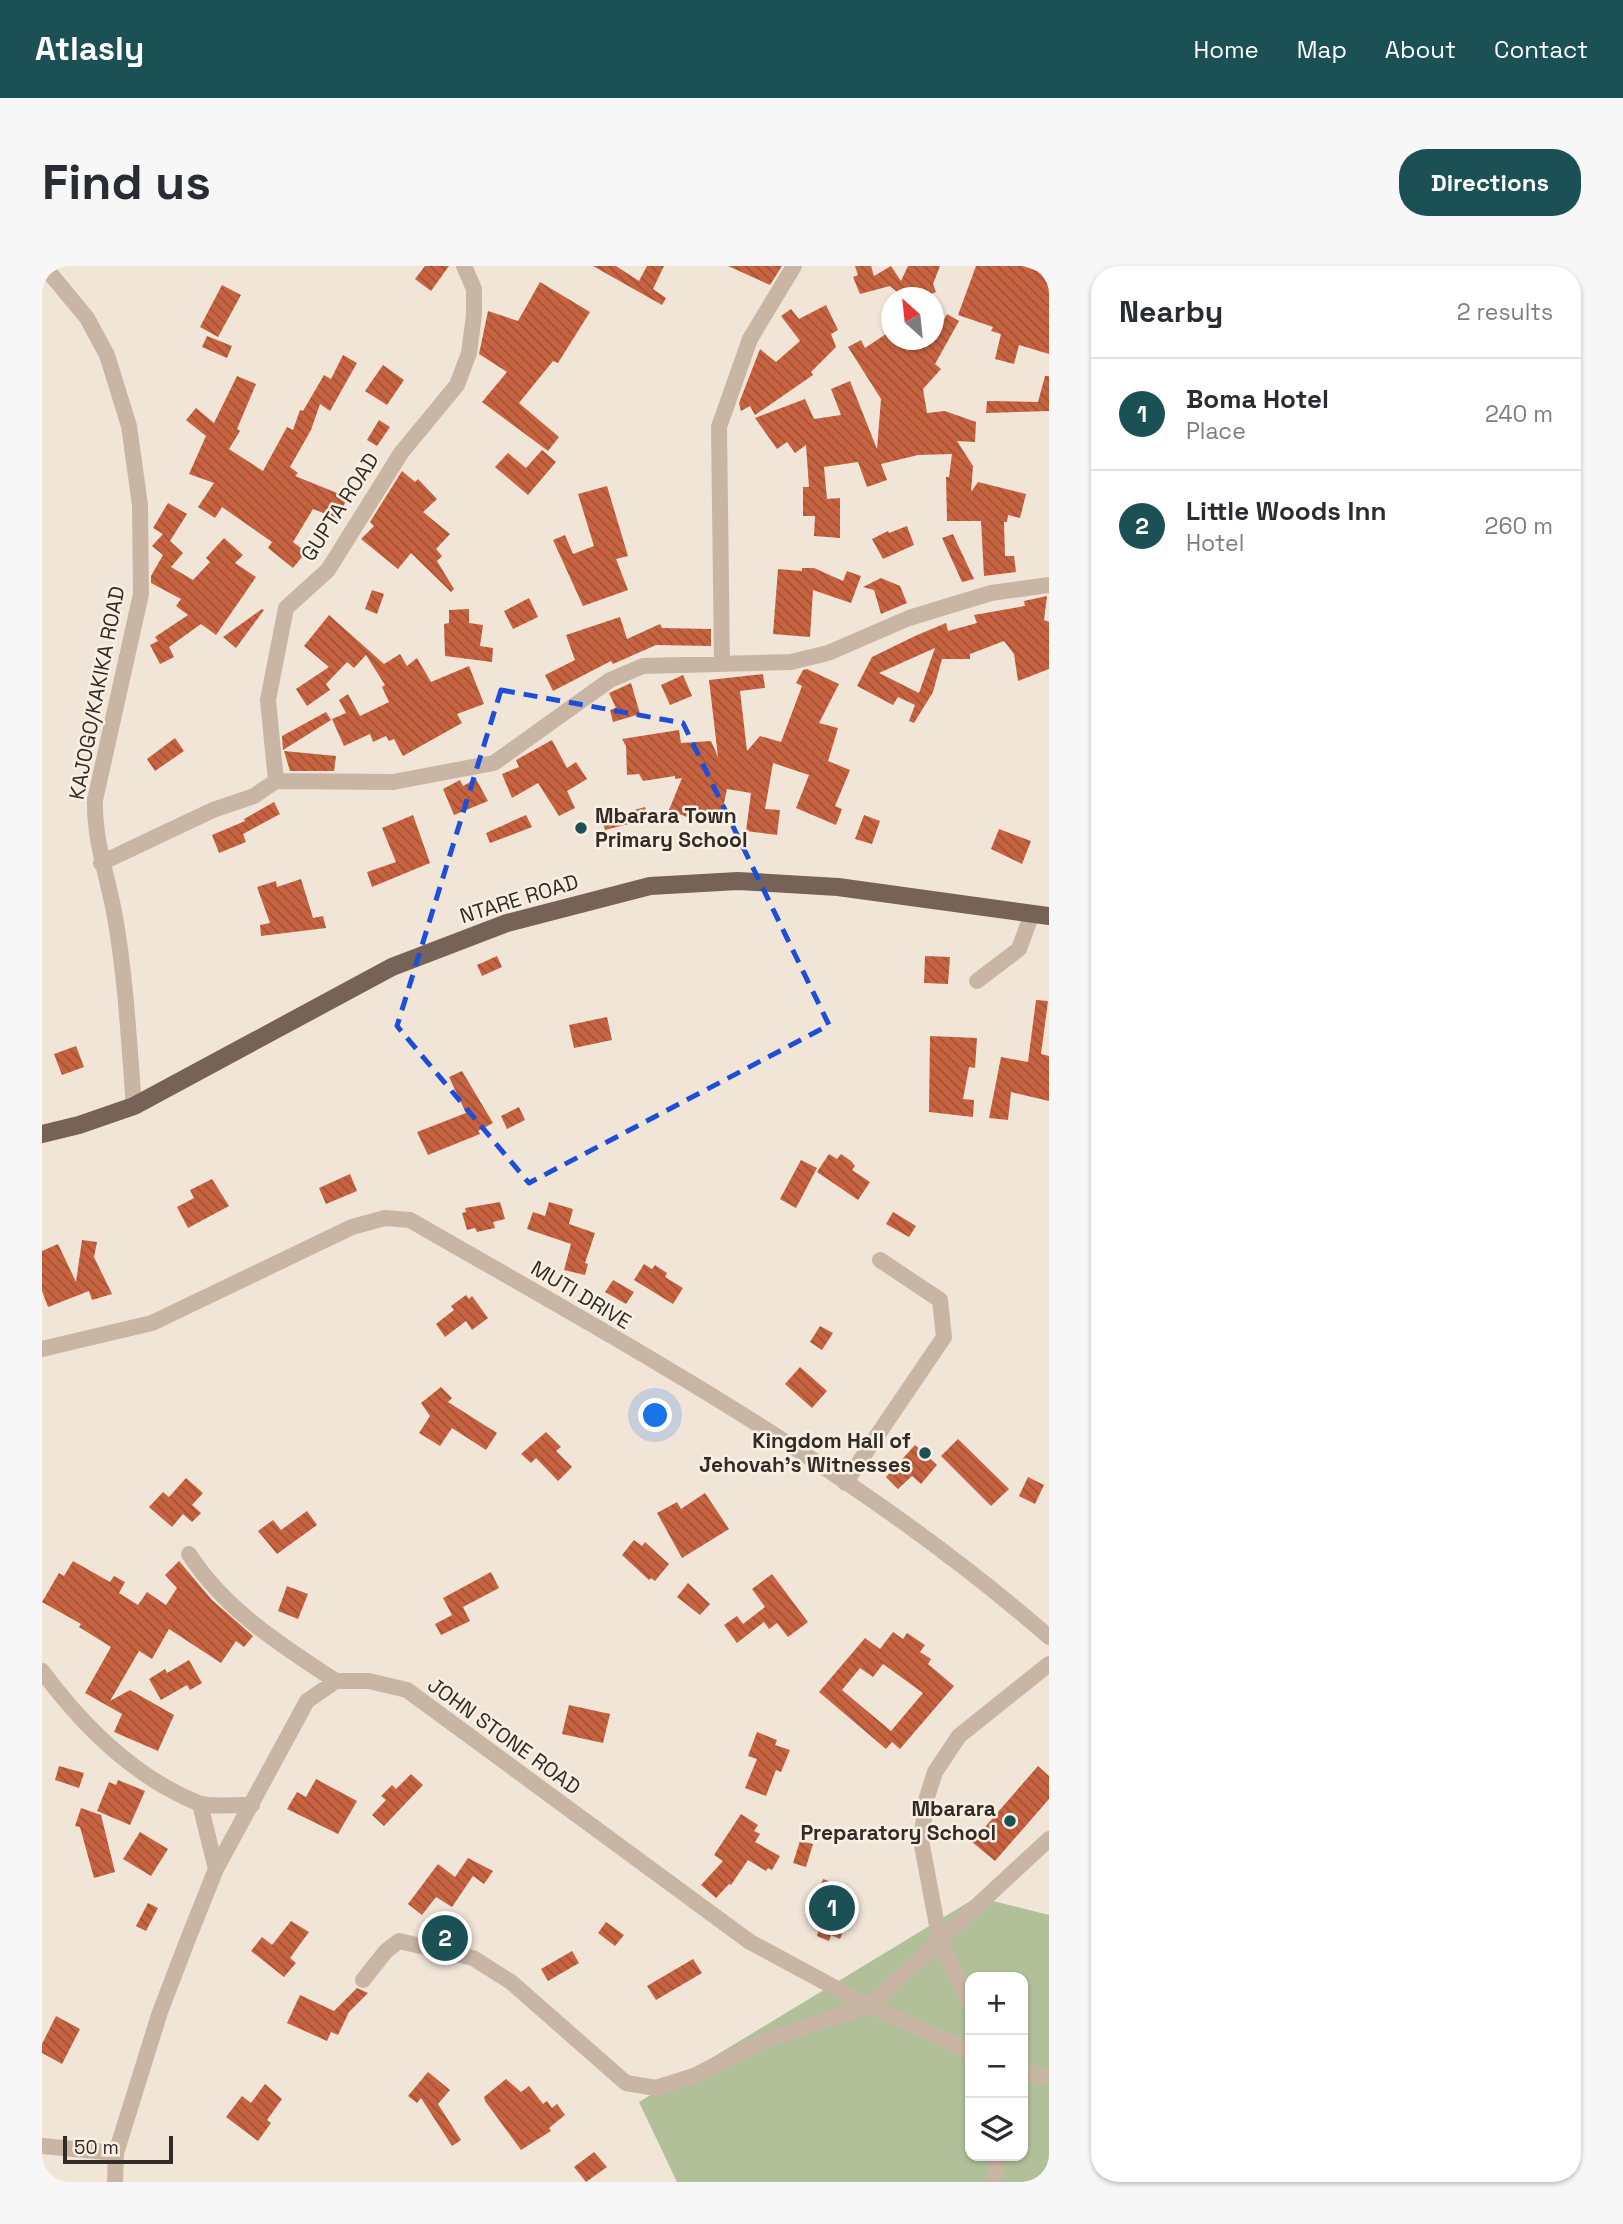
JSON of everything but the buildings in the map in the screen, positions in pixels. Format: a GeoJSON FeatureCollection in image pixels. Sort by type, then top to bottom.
{"type":"FeatureCollection","features":[{"type":"Feature","properties":{"kind":"main road","name":"NTARE ROAD"},"geometry":{"type":"LineString","coordinates":[[42,1134],[79,1125],[134,1106],[392,967],[507,923],[650,886],[738,881],[838,887],[1041,915]]}},
{"type":"Feature","properties":{"kind":"street","name":"KAJOGO/KAKIKA ROAD"},"geometry":{"type":"LineString","coordinates":[[44,266],[87,318],[107,355],[130,426],[140,505],[141,594],[95,800],[94,824],[100,863],[115,915],[134,1106]]}},
{"type":"Feature","properties":{"kind":"street","name":"GUPTA ROAD"},"geometry":{"type":"LineString","coordinates":[[276,781],[268,700],[286,608],[328,570],[401,453],[457,384],[470,353],[474,315],[474,289],[464,266]]}},
{"type":"Feature","properties":{"kind":"street"},"geometry":{"type":"LineString","coordinates":[[722,664],[719,427],[750,339],[794,266]]}},
{"type":"Feature","properties":{"kind":"street"},"geometry":{"type":"LineString","coordinates":[[100,863],[214,810],[254,796],[276,781],[393,782],[494,763],[610,680],[643,666],[791,662],[828,653],[909,618],[991,593],[1049,585]]}},
{"type":"Feature","properties":{"kind":"street"},"geometry":{"type":"LineString","coordinates":[[977,981],[1019,949],[1041,915]]}},
{"type":"Feature","properties":{"kind":"street","name":"MUTI DRIVE"},"geometry":{"type":"LineString","coordinates":[[42,1349],[152,1323],[352,1227],[385,1218],[410,1220],[585,1321],[845,1483],[989,1585],[1049,1637]]}},
{"type":"Feature","properties":{"kind":"street"},"geometry":{"type":"LineString","coordinates":[[845,1483],[944,1337],[940,1300],[880,1259]]}},
{"type":"Feature","properties":{"kind":"street"},"geometry":{"type":"LineString","coordinates":[[115,2182],[116,2153],[160,2012],[216,1869],[307,1701],[336,1681],[264,1632],[204,1578],[189,1554]]}},
{"type":"Feature","properties":{"kind":"street"},"geometry":{"type":"LineString","coordinates":[[965,1994],[940,1942],[921,1840],[927,1797],[935,1772],[959,1736],[1049,1664]]}},
{"type":"Feature","properties":{"kind":"street"},"geometry":{"type":"LineString","coordinates":[[42,1671],[73,1713],[114,1750],[152,1777],[200,1804],[252,1805]]}},
{"type":"Feature","properties":{"kind":"street","name":"JOHN STONE ROAD"},"geometry":{"type":"LineString","coordinates":[[336,1681],[369,1681],[407,1690],[750,1942],[869,2006],[965,2049]]}},
{"type":"Feature","properties":{"kind":"street"},"geometry":{"type":"LineString","coordinates":[[200,1804],[216,1869]]}},
{"type":"Feature","properties":{"kind":"street"},"geometry":{"type":"LineString","coordinates":[[363,1980],[386,1951],[399,1941],[427,1945],[473,1958],[511,1982],[626,2083],[640,2088],[656,2088],[694,2076],[768,2039],[869,2006],[1049,1839]]}},
{"type":"Feature","properties":{"kind":"street"},"geometry":{"type":"LineString","coordinates":[[1028,2073],[1049,2077]]}},
{"type":"Feature","properties":{"kind":"street"},"geometry":{"type":"LineString","coordinates":[[42,2146],[116,2153]]}},
{"type":"Feature","properties":{"kind":"street"},"geometry":{"type":"LineString","coordinates":[[996,2182],[997,2161]]}},
{"type":"Feature","properties":{"kind":"highlighted area"},"geometry":{"type":"Polygon","coordinates":[[[501,690],[683,723],[829,1025],[529,1183],[397,1026],[501,690]]]}},
{"type":"Feature","properties":{"kind":"green space"},"geometry":{"type":"Polygon","coordinates":[[[977,1897],[1049,1915],[1049,2182],[677,2182],[639,2102],[977,1897]]]}},
{"type":"Feature","properties":{"kind":"place","name":"Mbarara Town Primary School"},"geometry":{"type":"Point","coordinates":[581,828]}},
{"type":"Feature","properties":{"kind":"place","name":"Kingdom Hall of Jehovah's Witnesses"},"geometry":{"type":"Point","coordinates":[925,1453]}},
{"type":"Feature","properties":{"kind":"place","name":"Mbarara Preparatory School"},"geometry":{"type":"Point","coordinates":[1010,1821]}},
{"type":"Feature","properties":{"kind":"place","name":"Boma Hotel"},"geometry":{"type":"Point","coordinates":[832,1908]}},
{"type":"Feature","properties":{"kind":"place","name":"Little Woods Inn"},"geometry":{"type":"Point","coordinates":[445,1938]}}]}
